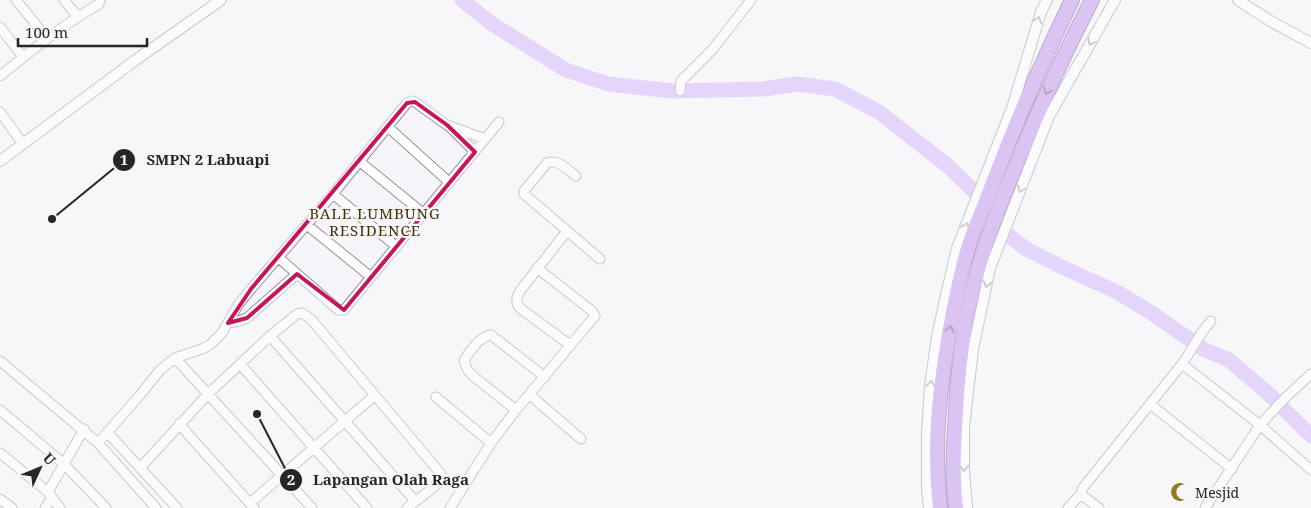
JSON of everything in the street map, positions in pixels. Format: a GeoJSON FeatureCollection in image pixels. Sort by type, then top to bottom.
{"type":"FeatureCollection","features":[{"type":"Feature","properties":{"kind":"highway"},"geometry":{"type":"LineString","coordinates":[[956,508],[954,491],[954,432],[961,355],[970,299],[987,219],[1032,86],[1072,0]]}},
{"type":"Feature","properties":{"kind":"highway"},"geometry":{"type":"LineString","coordinates":[[994,199],[1092,0]]}},
{"type":"Feature","properties":{"kind":"highway"},"geometry":{"type":"LineString","coordinates":[[940,508],[937,429],[941,377],[956,299],[962,250],[987,219]]}},
{"type":"Feature","properties":{"kind":"street"},"geometry":{"type":"LineString","coordinates":[[16,0],[47,38]]}},
{"type":"Feature","properties":{"kind":"street"},"geometry":{"type":"LineString","coordinates":[[64,0],[78,17]]}},
{"type":"Feature","properties":{"kind":"street"},"geometry":{"type":"LineString","coordinates":[[0,76],[47,38],[99,4],[100,0]]}},
{"type":"Feature","properties":{"kind":"street"},"geometry":{"type":"LineString","coordinates":[[0,161],[145,53],[221,0]]}},
{"type":"Feature","properties":{"kind":"street"},"geometry":{"type":"LineString","coordinates":[[680,91],[681,81],[713,49],[751,0]]}},
{"type":"Feature","properties":{"kind":"street"},"geometry":{"type":"LineString","coordinates":[[929,508],[927,490],[927,433],[930,386],[937,337],[974,202],[1012,108],[1046,0]]}},
{"type":"Feature","properties":{"kind":"street"},"geometry":{"type":"LineString","coordinates":[[967,508],[964,471],[964,427],[968,384],[990,268],[1052,110],[1115,0]]}},
{"type":"Feature","properties":{"kind":"street"},"geometry":{"type":"LineString","coordinates":[[1238,0],[1272,22],[1311,42]]}},
{"type":"Feature","properties":{"kind":"street"},"geometry":{"type":"LineString","coordinates":[[0,28],[23,57]]}},
{"type":"Feature","properties":{"kind":"street"},"geometry":{"type":"LineString","coordinates":[[98,442],[140,396],[160,370],[175,358],[211,344],[222,333],[238,305],[333,194],[407,103],[412,101],[447,125],[475,152]]}},
{"type":"Feature","properties":{"kind":"street"},"geometry":{"type":"LineString","coordinates":[[0,112],[23,144]]}},
{"type":"Feature","properties":{"kind":"street"},"geometry":{"type":"LineString","coordinates":[[279,258],[342,311],[499,122]]}},
{"type":"Feature","properties":{"kind":"street"},"geometry":{"type":"LineString","coordinates":[[447,125],[485,139]]}},
{"type":"Feature","properties":{"kind":"street"},"geometry":{"type":"LineString","coordinates":[[388,127],[450,183]]}},
{"type":"Feature","properties":{"kind":"street"},"geometry":{"type":"LineString","coordinates":[[359,161],[424,214]]}},
{"type":"Feature","properties":{"kind":"street"},"geometry":{"type":"LineString","coordinates":[[576,176],[560,164],[550,161],[523,193],[530,201],[600,259]]}},
{"type":"Feature","properties":{"kind":"street"},"geometry":{"type":"LineString","coordinates":[[333,194],[397,247]]}},
{"type":"Feature","properties":{"kind":"street"},"geometry":{"type":"LineString","coordinates":[[306,225],[371,277]]}},
{"type":"Feature","properties":{"kind":"street"},"geometry":{"type":"LineString","coordinates":[[567,232],[517,296],[516,304],[570,345]]}},
{"type":"Feature","properties":{"kind":"street"},"geometry":{"type":"LineString","coordinates":[[450,508],[491,443],[516,410],[595,316],[594,313],[537,268]]}},
{"type":"Feature","properties":{"kind":"street"},"geometry":{"type":"LineString","coordinates":[[228,323],[239,322],[247,318],[297,274]]}},
{"type":"Feature","properties":{"kind":"street"},"geometry":{"type":"LineString","coordinates":[[141,467],[208,394],[270,336],[297,314],[302,314],[309,316],[441,474],[441,481],[407,508]]}},
{"type":"Feature","properties":{"kind":"street"},"geometry":{"type":"LineString","coordinates":[[1068,508],[1081,494],[1083,487],[1182,364],[1204,328],[1211,321]]}},
{"type":"Feature","properties":{"kind":"street"},"geometry":{"type":"LineString","coordinates":[[516,410],[468,372],[464,362],[466,357],[484,337],[491,335],[544,377]]}},
{"type":"Feature","properties":{"kind":"street"},"geometry":{"type":"LineString","coordinates":[[270,336],[415,501]]}},
{"type":"Feature","properties":{"kind":"street"},"geometry":{"type":"LineString","coordinates":[[175,358],[283,474],[312,508]]}},
{"type":"Feature","properties":{"kind":"street"},"geometry":{"type":"LineString","coordinates":[[0,361],[98,442],[156,508]]}},
{"type":"Feature","properties":{"kind":"street"},"geometry":{"type":"LineString","coordinates":[[240,364],[368,508]]}},
{"type":"Feature","properties":{"kind":"street"},"geometry":{"type":"LineString","coordinates":[[1182,364],[1260,425],[1311,470]]}},
{"type":"Feature","properties":{"kind":"street"},"geometry":{"type":"LineString","coordinates":[[1205,508],[1260,425],[1311,374]]}},
{"type":"Feature","properties":{"kind":"street"},"geometry":{"type":"LineString","coordinates":[[530,394],[581,438]]}},
{"type":"Feature","properties":{"kind":"street"},"geometry":{"type":"LineString","coordinates":[[179,424],[252,506],[283,474],[316,448],[374,396]]}},
{"type":"Feature","properties":{"kind":"street"},"geometry":{"type":"LineString","coordinates":[[436,397],[491,443]]}},
{"type":"Feature","properties":{"kind":"street"},"geometry":{"type":"LineString","coordinates":[[1150,404],[1232,469]]}},
{"type":"Feature","properties":{"kind":"street"},"geometry":{"type":"LineString","coordinates":[[0,410],[64,464],[106,508]]}},
{"type":"Feature","properties":{"kind":"street"},"geometry":{"type":"LineString","coordinates":[[45,508],[64,464],[84,429]]}},
{"type":"Feature","properties":{"kind":"street"},"geometry":{"type":"LineString","coordinates":[[107,432],[177,508]]}},
{"type":"Feature","properties":{"kind":"street"},"geometry":{"type":"LineString","coordinates":[[0,452],[50,495],[60,508]]}},
{"type":"Feature","properties":{"kind":"street"},"geometry":{"type":"LineString","coordinates":[[1081,494],[1099,508]]}},
{"type":"Feature","properties":{"kind":"street"},"geometry":{"type":"LineString","coordinates":[[0,499],[12,508]]}},
{"type":"Feature","properties":{"kind":"highlighted area"},"geometry":{"type":"Polygon","coordinates":[[[415,102],[447,125],[475,152],[344,310],[297,274],[247,318],[228,323],[251,289],[407,103],[415,102]]]}},
{"type":"Feature","properties":{"kind":"waterway"},"geometry":{"type":"LineString","coordinates":[[462,0],[492,24],[566,70],[608,84],[672,91],[763,89],[797,84],[835,89],[879,112],[948,166],[981,198],[999,228],[1026,249],[1117,292],[1205,350],[1229,360],[1271,396],[1311,436]]}},
{"type":"Feature","properties":{"kind":"place","name":"SMPN 2 Labuapi"},"geometry":{"type":"Point","coordinates":[52,219]}},
{"type":"Feature","properties":{"kind":"place","name":"Lapangan Olah Raga"},"geometry":{"type":"Point","coordinates":[257,414]}},
{"type":"Feature","properties":{"kind":"place","name":"Mesjid"},"geometry":{"type":"Point","coordinates":[1180,492]}},
{"type":"Feature","properties":{"kind":"district","name":"BALE LUMBUNG RESIDENCE"},"geometry":{"type":"Point","coordinates":[375,222]}}]}
